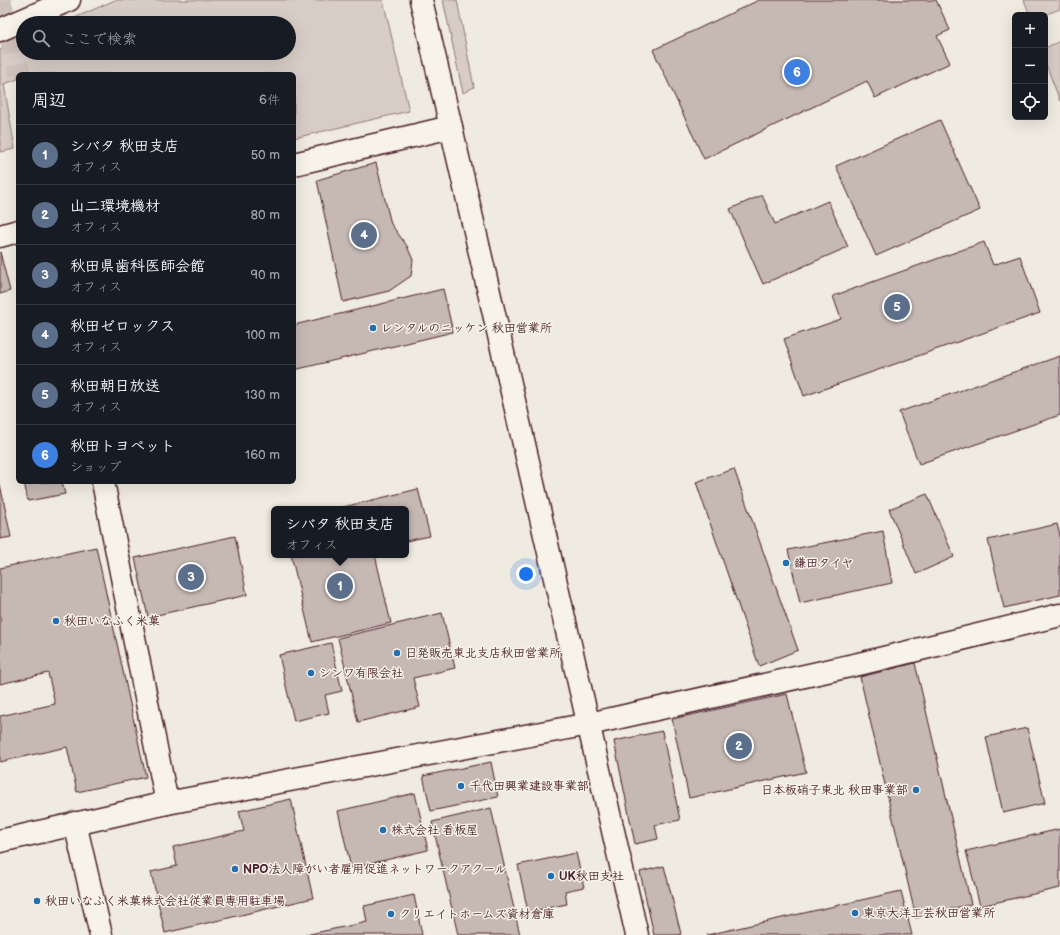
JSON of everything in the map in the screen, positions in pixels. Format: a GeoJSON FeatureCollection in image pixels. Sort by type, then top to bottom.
{"type":"FeatureCollection","features":[{"type":"Feature","properties":{"kind":"main road"},"geometry":{"type":"LineString","coordinates":[[32,16],[69,0]]}},
{"type":"Feature","properties":{"kind":"main road"},"geometry":{"type":"LineString","coordinates":[[421,0],[637,935]]}},
{"type":"Feature","properties":{"kind":"main road"},"geometry":{"type":"LineString","coordinates":[[0,30],[16,23]]}},
{"type":"Feature","properties":{"kind":"main road"},"geometry":{"type":"LineString","coordinates":[[296,164],[451,127]]}},
{"type":"Feature","properties":{"kind":"main road"},"geometry":{"type":"LineString","coordinates":[[0,236],[16,232]]}},
{"type":"Feature","properties":{"kind":"main road"},"geometry":{"type":"LineString","coordinates":[[102,484],[167,802]]}},
{"type":"Feature","properties":{"kind":"main road"},"geometry":{"type":"LineString","coordinates":[[0,840],[167,802],[589,724],[863,663],[1060,615]]}},
{"type":"Feature","properties":{"kind":"main road"},"geometry":{"type":"LineString","coordinates":[[75,823],[101,935]]}},
{"type":"Feature","properties":{"kind":"shaded area"},"geometry":{"type":"Polygon","coordinates":[[[115,0],[383,0],[409,111],[296,138],[296,72],[16,72],[16,80],[4,84],[15,149],[0,152],[0,50],[16,43],[16,60],[296,60],[296,16],[79,16],[115,0]]]}},
{"type":"Feature","properties":{"kind":"shaded area"},"geometry":{"type":"Polygon","coordinates":[[[443,0],[457,0],[474,87],[463,93],[443,0]]]}},
{"type":"Feature","properties":{"kind":"shaded area"},"geometry":{"type":"Polygon","coordinates":[[[1024,0],[1060,0],[1060,9],[1048,14],[1048,12],[1029,12],[1024,0]]]}},
{"type":"Feature","properties":{"kind":"shaded area"},"geometry":{"type":"Polygon","coordinates":[[[1060,41],[1060,101],[1048,70],[1048,47],[1060,41]]]}},
{"type":"Feature","properties":{"kind":"building"},"geometry":{"type":"Polygon","coordinates":[[[759,0],[936,0],[950,30],[937,36],[950,63],[875,98],[867,81],[704,159],[653,50],[759,0]]]}},
{"type":"Feature","properties":{"kind":"building"},"geometry":{"type":"Polygon","coordinates":[[[940,120],[980,210],[876,256],[836,166],[940,120]]]}},
{"type":"Feature","properties":{"kind":"building"},"geometry":{"type":"Polygon","coordinates":[[[376,163],[391,224],[407,246],[413,260],[411,276],[389,291],[343,302],[317,180],[376,163]]]}},
{"type":"Feature","properties":{"kind":"building"},"geometry":{"type":"Polygon","coordinates":[[[762,195],[775,224],[828,201],[848,247],[763,284],[730,209],[762,195]]]}},
{"type":"Feature","properties":{"kind":"building"},"geometry":{"type":"Polygon","coordinates":[[[984,242],[993,265],[1020,256],[1040,313],[804,396],[784,339],[841,319],[833,296],[984,242]]]}},
{"type":"Feature","properties":{"kind":"building"},"geometry":{"type":"Polygon","coordinates":[[[0,252],[10,291],[0,294],[0,252]]]}},
{"type":"Feature","properties":{"kind":"building","name":"レンタルのニッケン 秋田営業所"},"geometry":{"type":"Polygon","coordinates":[[[443,289],[453,332],[296,370],[296,325],[443,289]]]}},
{"type":"Feature","properties":{"kind":"building"},"geometry":{"type":"Polygon","coordinates":[[[1060,356],[1060,415],[919,464],[899,412],[1060,356]]]}},
{"type":"Feature","properties":{"kind":"building"},"geometry":{"type":"Polygon","coordinates":[[[734,469],[798,650],[759,666],[696,482],[734,469]]]}},
{"type":"Feature","properties":{"kind":"building"},"geometry":{"type":"Polygon","coordinates":[[[0,484],[11,537],[0,539],[0,484]]]}},
{"type":"Feature","properties":{"kind":"building"},"geometry":{"type":"Polygon","coordinates":[[[24,484],[62,484],[65,494],[28,501],[24,484]]]}},
{"type":"Feature","properties":{"kind":"building"},"geometry":{"type":"Polygon","coordinates":[[[418,489],[430,536],[409,540],[409,506],[347,506],[418,489]]]}},
{"type":"Feature","properties":{"kind":"building"},"geometry":{"type":"Polygon","coordinates":[[[927,494],[954,557],[916,574],[889,509],[927,494]]]}},
{"type":"Feature","properties":{"kind":"building"},"geometry":{"type":"Polygon","coordinates":[[[1057,524],[1060,535],[1060,595],[1004,608],[988,540],[1057,524]]]}},
{"type":"Feature","properties":{"kind":"building"},"geometry":{"type":"Polygon","coordinates":[[[883,531],[892,583],[800,603],[788,550],[883,531]]]}},
{"type":"Feature","properties":{"kind":"building"},"geometry":{"type":"Polygon","coordinates":[[[235,536],[247,595],[148,617],[135,558],[235,536]]]}},
{"type":"Feature","properties":{"kind":"building","name":"秋田いなふく米菓"},"geometry":{"type":"Polygon","coordinates":[[[96,547],[146,777],[77,792],[67,747],[0,762],[0,716],[55,704],[48,673],[0,684],[0,568],[96,547]]]}},
{"type":"Feature","properties":{"kind":"building"},"geometry":{"type":"Polygon","coordinates":[[[292,558],[376,558],[391,623],[312,642],[292,558]]]}},
{"type":"Feature","properties":{"kind":"building","name":"日発販売東北支店秋田営業所"},"geometry":{"type":"Polygon","coordinates":[[[442,613],[455,668],[413,678],[420,707],[358,722],[338,638],[442,613]]]}},
{"type":"Feature","properties":{"kind":"building","name":"シンワ有限会社"},"geometry":{"type":"Polygon","coordinates":[[[331,643],[342,691],[325,695],[329,713],[294,721],[279,655],[331,643]]]}},
{"type":"Feature","properties":{"kind":"building","name":"日本板硝子東北 秋田事業部"},"geometry":{"type":"Polygon","coordinates":[[[915,663],[971,904],[916,918],[860,677],[915,663]]]}},
{"type":"Feature","properties":{"kind":"building"},"geometry":{"type":"Polygon","coordinates":[[[787,694],[806,772],[689,798],[672,719],[787,694]]]}},
{"type":"Feature","properties":{"kind":"building"},"geometry":{"type":"Polygon","coordinates":[[[1027,728],[1045,803],[1003,813],[986,737],[1027,728]]]}},
{"type":"Feature","properties":{"kind":"building"},"geometry":{"type":"Polygon","coordinates":[[[662,731],[680,820],[655,825],[658,839],[635,844],[614,741],[662,731]]]}},
{"type":"Feature","properties":{"kind":"building","name":"千代田興業建設事業部"},"geometry":{"type":"Polygon","coordinates":[[[491,762],[498,797],[431,811],[423,776],[491,762]]]}},
{"type":"Feature","properties":{"kind":"building","name":"株式会社 看板屋"},"geometry":{"type":"Polygon","coordinates":[[[415,793],[428,850],[351,868],[338,811],[415,793]]]}},
{"type":"Feature","properties":{"kind":"building","name":"NPO法人障がい者雇用促進ネットワークアクール"},"geometry":{"type":"Polygon","coordinates":[[[291,799],[313,898],[165,933],[151,872],[177,866],[173,847],[244,831],[239,811],[291,799]]]}},
{"type":"Feature","properties":{"kind":"building"},"geometry":{"type":"Polygon","coordinates":[[[491,808],[520,935],[458,935],[432,822],[491,808]]]}},
{"type":"Feature","properties":{"kind":"building"},"geometry":{"type":"Polygon","coordinates":[[[1060,829],[1060,888],[980,906],[966,851],[1060,829]]]}},
{"type":"Feature","properties":{"kind":"building","name":"UK秋田支社"},"geometry":{"type":"Polygon","coordinates":[[[576,853],[584,887],[565,891],[567,904],[528,912],[518,865],[576,853]]]}},
{"type":"Feature","properties":{"kind":"building"},"geometry":{"type":"Polygon","coordinates":[[[664,866],[681,934],[678,935],[654,935],[640,872],[664,866]]]}},
{"type":"Feature","properties":{"kind":"building","name":"東京大洋工芸秋田営業所"},"geometry":{"type":"Polygon","coordinates":[[[901,891],[912,935],[707,935],[901,891]]]}},
{"type":"Feature","properties":{"kind":"building","name":"クリエイトホームズ資材倉庫"},"geometry":{"type":"Polygon","coordinates":[[[414,895],[422,935],[305,935],[367,922],[364,906],[414,895]]]}},
{"type":"Feature","properties":{"kind":"tunnel"},"geometry":{"type":"LineString","coordinates":[[0,0],[16,59]]}},
{"type":"Feature","properties":{"kind":"tunnel"},"geometry":{"type":"LineString","coordinates":[[16,60],[19,72]]}},
{"type":"Feature","properties":{"kind":"place","name":"秋田トヨペット"},"geometry":{"type":"Point","coordinates":[797,72]}},
{"type":"Feature","properties":{"kind":"place","name":"秋田ゼロックス"},"geometry":{"type":"Point","coordinates":[364,235]}},
{"type":"Feature","properties":{"kind":"place","name":"秋田朝日放送"},"geometry":{"type":"Point","coordinates":[897,307]}},
{"type":"Feature","properties":{"kind":"place","name":"レンタルのニッケン 秋田営業所"},"geometry":{"type":"Point","coordinates":[373,328]}},
{"type":"Feature","properties":{"kind":"place","name":"鎌田タイヤ"},"geometry":{"type":"Point","coordinates":[786,563]}},
{"type":"Feature","properties":{"kind":"place","name":"秋田県歯科医師会館"},"geometry":{"type":"Point","coordinates":[191,577]}},
{"type":"Feature","properties":{"kind":"place","name":"シバタ 秋田支店"},"geometry":{"type":"Point","coordinates":[340,586]}},
{"type":"Feature","properties":{"kind":"place","name":"秋田いなふく米菓"},"geometry":{"type":"Point","coordinates":[56,621]}},
{"type":"Feature","properties":{"kind":"place","name":"日発販売東北支店秋田営業所"},"geometry":{"type":"Point","coordinates":[397,653]}},
{"type":"Feature","properties":{"kind":"place","name":"シンワ有限会社"},"geometry":{"type":"Point","coordinates":[311,673]}},
{"type":"Feature","properties":{"kind":"place","name":"山二環境機材"},"geometry":{"type":"Point","coordinates":[739,746]}},
{"type":"Feature","properties":{"kind":"place","name":"千代田興業建設事業部"},"geometry":{"type":"Point","coordinates":[461,786]}},
{"type":"Feature","properties":{"kind":"place","name":"日本板硝子東北 秋田事業部"},"geometry":{"type":"Point","coordinates":[916,790]}},
{"type":"Feature","properties":{"kind":"place","name":"株式会社 看板屋"},"geometry":{"type":"Point","coordinates":[383,830]}},
{"type":"Feature","properties":{"kind":"place","name":"NPO法人障がい者雇用促進ネットワークアクール"},"geometry":{"type":"Point","coordinates":[235,869]}},
{"type":"Feature","properties":{"kind":"place","name":"UK秋田支社"},"geometry":{"type":"Point","coordinates":[551,876]}},
{"type":"Feature","properties":{"kind":"place","name":"秋田いなふく米菓株式会社従業員専用駐車場"},"geometry":{"type":"Point","coordinates":[37,901]}},
{"type":"Feature","properties":{"kind":"place","name":"東京大洋工芸秋田営業所"},"geometry":{"type":"Point","coordinates":[855,913]}},
{"type":"Feature","properties":{"kind":"place","name":"クリエイトホームズ資材倉庫"},"geometry":{"type":"Point","coordinates":[391,914]}}]}
